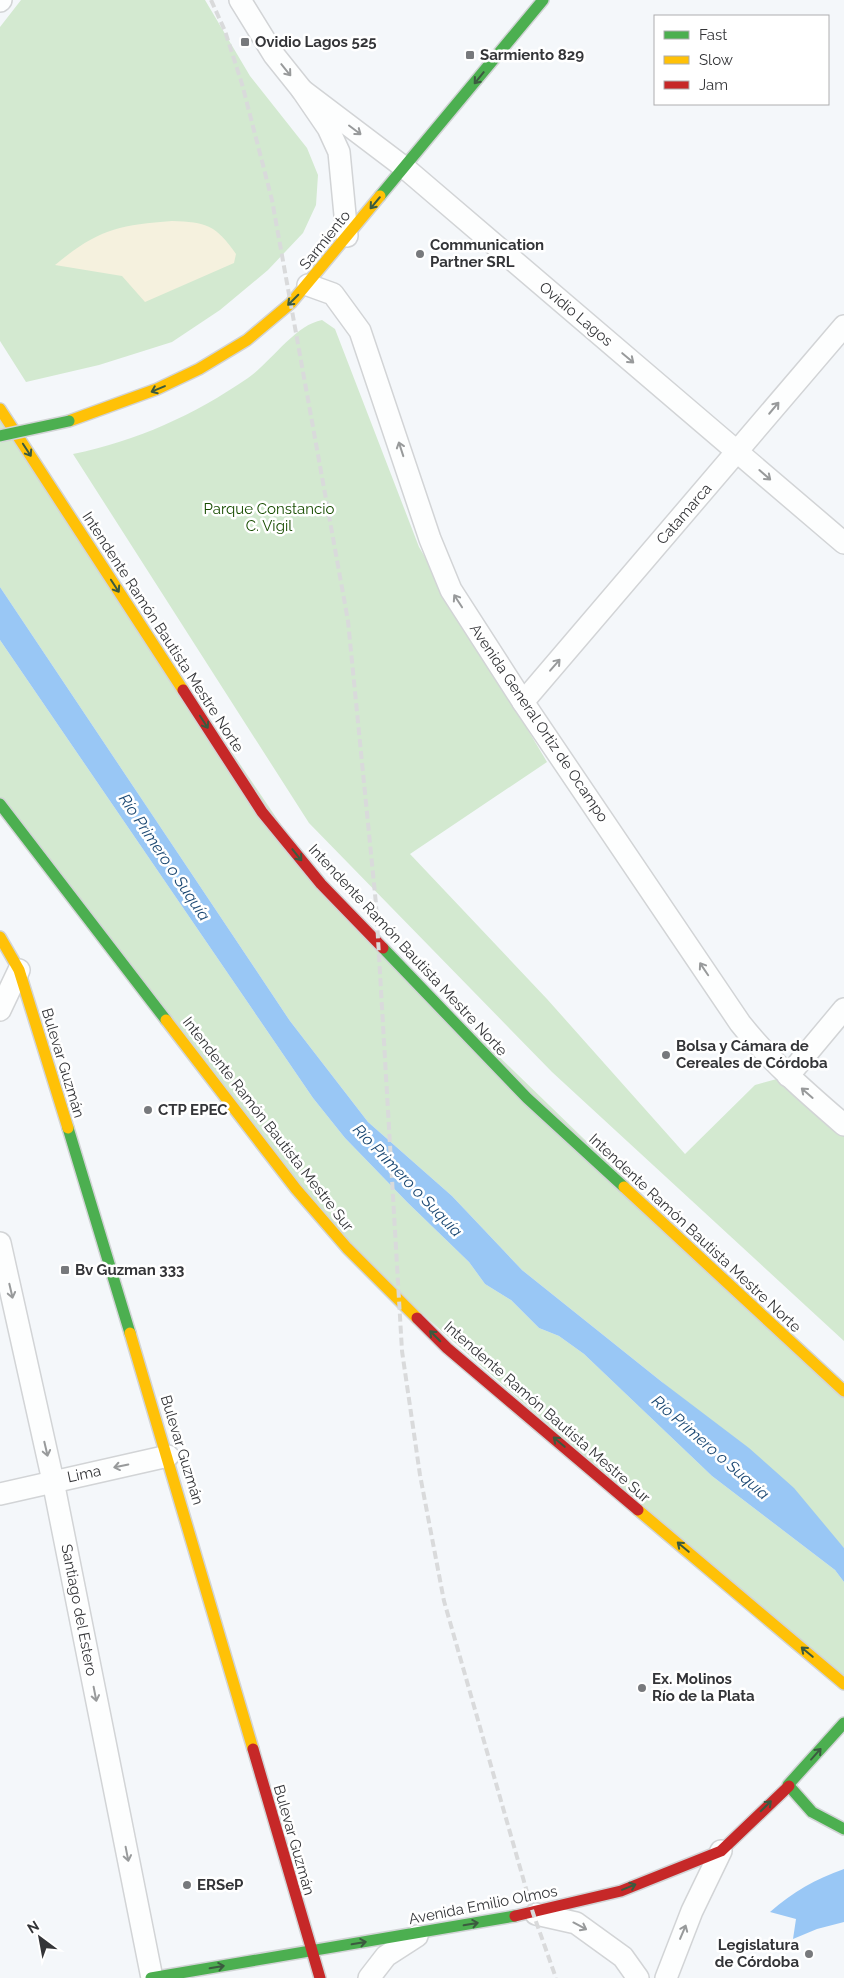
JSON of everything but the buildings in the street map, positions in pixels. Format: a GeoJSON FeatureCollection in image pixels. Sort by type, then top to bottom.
{"type":"FeatureCollection","features":[{"type":"Feature","properties":{"kind":"main road","name":"Sarmiento"},"geometry":{"type":"LineString","coordinates":[[0,436],[69,421],[125,403],[179,380],[242,344],[291,303],[308,285],[543,0]]}},
{"type":"Feature","properties":{"kind":"main road","name":"Intendente Ramón Bautista Mestre Norte"},"geometry":{"type":"LineString","coordinates":[[0,409],[262,812],[320,884],[527,1098],[844,1392]]}},
{"type":"Feature","properties":{"kind":"main road","name":"Intendente Ramón Bautista Mestre Sur"},"geometry":{"type":"LineString","coordinates":[[0,804],[296,1189],[347,1248],[447,1348],[844,1684]]}},
{"type":"Feature","properties":{"kind":"main road","name":"Bulevar Guzmán"},"geometry":{"type":"LineString","coordinates":[[0,936],[9,972],[168,1456],[320,1978]]}},
{"type":"Feature","properties":{"kind":"main road","name":"Avenida Emilio Olmos"},"geometry":{"type":"LineString","coordinates":[[151,1978],[533,1913],[620,1891],[721,1851],[788,1785],[844,1723]]}},
{"type":"Feature","properties":{"kind":"main road"},"geometry":{"type":"LineString","coordinates":[[788,1785],[803,1806],[819,1818],[844,1829]]}},
{"type":"Feature","properties":{"kind":"street","name":"Ovidio Lagos"},"geometry":{"type":"LineString","coordinates":[[240,0],[274,55],[302,90],[328,128],[339,152],[347,236]]}},
{"type":"Feature","properties":{"kind":"street","name":"Ovidio Lagos"},"geometry":{"type":"LineString","coordinates":[[302,90],[405,168],[844,543]]}},
{"type":"Feature","properties":{"kind":"street","name":"Avenida General Ortiz de Ocampo"},"geometry":{"type":"LineString","coordinates":[[308,285],[333,294],[360,331],[430,539],[451,590],[523,702],[740,1023],[760,1048],[788,1076],[844,1125]]}},
{"type":"Feature","properties":{"kind":"street","name":"Catamarca"},"geometry":{"type":"LineString","coordinates":[[523,702],[844,326]]}},
{"type":"Feature","properties":{"kind":"street"},"geometry":{"type":"LineString","coordinates":[[0,1010],[9,972]]}},
{"type":"Feature","properties":{"kind":"street"},"geometry":{"type":"LineString","coordinates":[[788,1076],[844,1010]]}},
{"type":"Feature","properties":{"kind":"street","name":"Santiago del Estero"},"geometry":{"type":"LineString","coordinates":[[0,1243],[53,1481],[151,1978]]}},
{"type":"Feature","properties":{"kind":"street","name":"Lima"},"geometry":{"type":"LineString","coordinates":[[0,1494],[168,1456]]}},
{"type":"Feature","properties":{"kind":"street"},"geometry":{"type":"LineString","coordinates":[[666,1978],[692,1911],[721,1851]]}},
{"type":"Feature","properties":{"kind":"street"},"geometry":{"type":"LineString","coordinates":[[533,1913],[576,1923],[602,1939],[623,1957],[638,1978]]}},
{"type":"Feature","properties":{"kind":"street"},"geometry":{"type":"LineString","coordinates":[[369,1978],[386,1956],[423,1932]]}},
{"type":"Feature","properties":{"kind":"green space"},"geometry":{"type":"Polygon","coordinates":[[[21,0],[205,0],[250,76],[307,148],[318,175],[316,205],[303,233],[268,270],[220,310],[172,342],[99,365],[26,382],[0,341],[0,27],[21,0]]]}},
{"type":"Feature","properties":{"kind":"green space","name":"Parque Constancio C. Vigil"},"geometry":{"type":"Polygon","coordinates":[[[322,320],[335,329],[419,547],[547,762],[410,854],[547,999],[685,1154],[755,1085],[788,1076],[844,1125],[844,1341],[552,1072],[309,823],[73,454],[97,449],[142,434],[207,404],[257,371],[302,329],[322,320]]]}},
{"type":"Feature","properties":{"kind":"green space"},"geometry":{"type":"Polygon","coordinates":[[[0,409],[321,884],[844,1391],[844,1548],[662,1382],[522,1270],[452,1196],[368,1122],[290,1021],[0,587],[0,409]]]}},
{"type":"Feature","properties":{"kind":"green space"},"geometry":{"type":"Polygon","coordinates":[[[0,640],[313,1098],[345,1138],[469,1262],[485,1284],[511,1300],[539,1328],[559,1336],[584,1354],[712,1476],[835,1570],[844,1582],[844,1684],[347,1248],[0,804],[0,640]]]}},
{"type":"Feature","properties":{"kind":"sand"},"geometry":{"type":"Polygon","coordinates":[[[172,221],[194,222],[216,231],[236,254],[234,263],[145,302],[122,276],[55,265],[83,244],[109,231],[122,227],[172,221]]]}},
{"type":"Feature","properties":{"kind":"water","name":"Río Primero o Suquía"},"geometry":{"type":"Polygon","coordinates":[[[0,587],[290,1021],[368,1122],[452,1196],[522,1270],[662,1382],[749,1448],[794,1488],[844,1548],[844,1582],[835,1570],[712,1476],[584,1354],[559,1336],[539,1328],[511,1300],[485,1284],[469,1262],[345,1138],[313,1098],[0,640],[0,587]]]}},
{"type":"Feature","properties":{"kind":"water"},"geometry":{"type":"Polygon","coordinates":[[[844,1869],[844,1922],[817,1929],[793,1939],[796,1919],[770,1912],[787,1898],[805,1887],[823,1877],[844,1869]]]}},
{"type":"Feature","properties":{"kind":"railway"},"geometry":{"type":"LineString","coordinates":[[211,0],[225,31],[242,84],[272,200],[348,621],[376,904],[402,1351],[420,1475],[444,1601],[533,1913],[556,1978]]}},
{"type":"Feature","properties":{"kind":"traffic: fast"},"geometry":{"type":"LineString","coordinates":[[380,196],[543,0]]}},
{"type":"Feature","properties":{"kind":"traffic: fast"},"geometry":{"type":"LineString","coordinates":[[0,436],[69,421]]}},
{"type":"Feature","properties":{"kind":"traffic: fast"},"geometry":{"type":"LineString","coordinates":[[0,804],[166,1020]]}},
{"type":"Feature","properties":{"kind":"traffic: fast"},"geometry":{"type":"LineString","coordinates":[[383,948],[527,1098],[624,1187]]}},
{"type":"Feature","properties":{"kind":"traffic: fast"},"geometry":{"type":"LineString","coordinates":[[68,1128],[130,1333]]}},
{"type":"Feature","properties":{"kind":"traffic: fast"},"geometry":{"type":"LineString","coordinates":[[788,1785],[844,1723]]}},
{"type":"Feature","properties":{"kind":"traffic: fast"},"geometry":{"type":"LineString","coordinates":[[789,1786],[812,1812],[844,1829]]}},
{"type":"Feature","properties":{"kind":"traffic: fast"},"geometry":{"type":"LineString","coordinates":[[151,1978],[515,1916]]}},
{"type":"Feature","properties":{"kind":"traffic: slow"},"geometry":{"type":"LineString","coordinates":[[69,421],[157,389],[199,369],[247,340],[291,303],[380,196]]}},
{"type":"Feature","properties":{"kind":"traffic: slow"},"geometry":{"type":"LineString","coordinates":[[0,409],[183,690]]}},
{"type":"Feature","properties":{"kind":"traffic: slow"},"geometry":{"type":"LineString","coordinates":[[0,937],[19,970],[68,1128]]}},
{"type":"Feature","properties":{"kind":"traffic: slow"},"geometry":{"type":"LineString","coordinates":[[166,1020],[296,1189],[347,1248],[417,1318]]}},
{"type":"Feature","properties":{"kind":"traffic: slow"},"geometry":{"type":"LineString","coordinates":[[624,1187],[844,1391]]}},
{"type":"Feature","properties":{"kind":"traffic: slow"},"geometry":{"type":"LineString","coordinates":[[130,1333],[253,1749]]}},
{"type":"Feature","properties":{"kind":"traffic: slow"},"geometry":{"type":"LineString","coordinates":[[638,1510],[844,1684]]}},
{"type":"Feature","properties":{"kind":"traffic: jam"},"geometry":{"type":"LineString","coordinates":[[183,690],[262,812],[321,884],[383,948]]}},
{"type":"Feature","properties":{"kind":"traffic: jam"},"geometry":{"type":"LineString","coordinates":[[417,1318],[447,1348],[638,1510]]}},
{"type":"Feature","properties":{"kind":"traffic: jam"},"geometry":{"type":"LineString","coordinates":[[253,1749],[320,1978]]}},
{"type":"Feature","properties":{"kind":"traffic: jam"},"geometry":{"type":"LineString","coordinates":[[515,1916],[621,1891],[721,1851],[789,1786]]}},
{"type":"Feature","properties":{"kind":"place","name":"Ovidio Lagos 525"},"geometry":{"type":"Point","coordinates":[245,42]}},
{"type":"Feature","properties":{"kind":"place","name":"Sarmiento 829"},"geometry":{"type":"Point","coordinates":[470,55]}},
{"type":"Feature","properties":{"kind":"place","name":"Communication Partner SRL"},"geometry":{"type":"Point","coordinates":[420,254]}},
{"type":"Feature","properties":{"kind":"place","name":"Bolsa y Cámara de Cereales de Córdoba"},"geometry":{"type":"Point","coordinates":[666,1055]}},
{"type":"Feature","properties":{"kind":"place","name":"CTP EPEC"},"geometry":{"type":"Point","coordinates":[148,1110]}},
{"type":"Feature","properties":{"kind":"place","name":"Bv Guzman 333"},"geometry":{"type":"Point","coordinates":[65,1270]}},
{"type":"Feature","properties":{"kind":"place","name":"Ex. Molinos Río de la Plata"},"geometry":{"type":"Point","coordinates":[642,1688]}},
{"type":"Feature","properties":{"kind":"place","name":"ERSeP"},"geometry":{"type":"Point","coordinates":[187,1885]}},
{"type":"Feature","properties":{"kind":"place","name":"Legislatura de Córdoba"},"geometry":{"type":"Point","coordinates":[809,1954]}}]}
